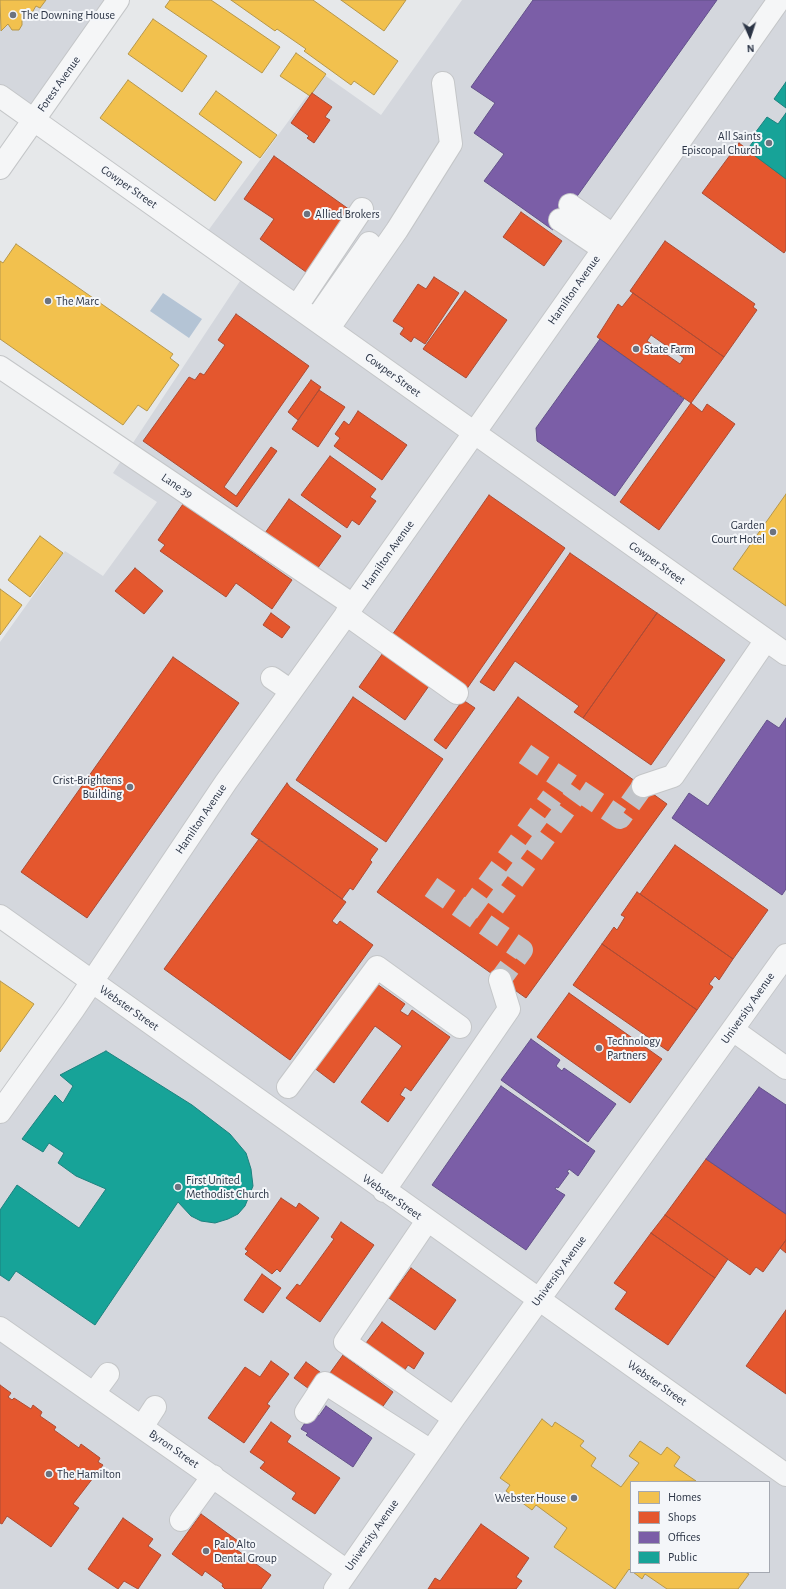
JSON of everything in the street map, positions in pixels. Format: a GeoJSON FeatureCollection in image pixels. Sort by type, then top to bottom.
{"type":"FeatureCollection","features":[{"type":"Feature","properties":{"kind":"street","name":"Forest Avenue"},"geometry":{"type":"LineString","coordinates":[[0,168],[118,0]]}},
{"type":"Feature","properties":{"kind":"street","name":"Hamilton Avenue"},"geometry":{"type":"LineString","coordinates":[[0,1112],[91,982],[226,782],[350,610],[473,432],[779,0]]}},
{"type":"Feature","properties":{"kind":"street"},"geometry":{"type":"LineString","coordinates":[[322,324],[397,230],[451,144],[443,84]]}},
{"type":"Feature","properties":{"kind":"street","name":"Cowper Street"},"geometry":{"type":"LineString","coordinates":[[0,96],[786,654]]}},
{"type":"Feature","properties":{"kind":"street"},"geometry":{"type":"LineString","coordinates":[[297,306],[362,209]]}},
{"type":"Feature","properties":{"kind":"street"},"geometry":{"type":"LineString","coordinates":[[565,213],[608,242]]}},
{"type":"Feature","properties":{"kind":"street"},"geometry":{"type":"LineString","coordinates":[[322,324],[369,243]]}},
{"type":"Feature","properties":{"kind":"street","name":"Lane 39"},"geometry":{"type":"LineString","coordinates":[[0,367],[179,487],[350,610],[457,693]]}},
{"type":"Feature","properties":{"kind":"street"},"geometry":{"type":"LineString","coordinates":[[643,786],[673,776],[766,640]]}},
{"type":"Feature","properties":{"kind":"street"},"geometry":{"type":"LineString","coordinates":[[272,678],[291,691]]}},
{"type":"Feature","properties":{"kind":"street","name":"Webster Street"},"geometry":{"type":"LineString","coordinates":[[0,916],[384,1191],[786,1475]]}},
{"type":"Feature","properties":{"kind":"street","name":"University Avenue"},"geometry":{"type":"LineString","coordinates":[[335,1589],[430,1451],[538,1299],[786,955]]}},
{"type":"Feature","properties":{"kind":"street"},"geometry":{"type":"LineString","coordinates":[[288,1087],[377,967],[460,1027]]}},
{"type":"Feature","properties":{"kind":"street"},"geometry":{"type":"LineString","coordinates":[[384,1191],[509,1009],[500,980]]}},
{"type":"Feature","properties":{"kind":"street"},"geometry":{"type":"LineString","coordinates":[[733,1030],[786,1068]]}},
{"type":"Feature","properties":{"kind":"street"},"geometry":{"type":"LineString","coordinates":[[427,1221],[345,1342],[454,1418]]}},
{"type":"Feature","properties":{"kind":"street","name":"Byron Street"},"geometry":{"type":"LineString","coordinates":[[0,1328],[347,1571]]}},
{"type":"Feature","properties":{"kind":"street"},"geometry":{"type":"LineString","coordinates":[[94,1393],[108,1374]]}},
{"type":"Feature","properties":{"kind":"street"},"geometry":{"type":"LineString","coordinates":[[306,1412],[325,1383],[430,1451]]}},
{"type":"Feature","properties":{"kind":"street"},"geometry":{"type":"LineString","coordinates":[[142,1426],[156,1407]]}},
{"type":"Feature","properties":{"kind":"street"},"geometry":{"type":"LineString","coordinates":[[181,1520],[213,1476]]}},
{"type":"Feature","properties":{"kind":"shaded area"},"geometry":{"type":"Polygon","coordinates":[[[0,0],[117,0],[33,120],[0,95],[0,0]]]}},
{"type":"Feature","properties":{"kind":"shaded area"},"geometry":{"type":"Polygon","coordinates":[[[462,0],[786,0],[786,1589],[0,1589],[0,1106],[92,975],[0,910],[0,642],[65,551],[103,576],[157,502],[113,473],[244,275],[199,243],[323,74],[381,115],[462,0]]]}},
{"type":"Feature","properties":{"kind":"water"},"geometry":{"type":"Polygon","coordinates":[[[163,293],[202,319],[189,338],[150,311],[163,293]]]}},
{"type":"Feature","properties":{"kind":"building: Homes","name":"The Downing House"},"geometry":{"type":"Polygon","coordinates":[[[0,0],[46,0],[40,8],[36,6],[30,16],[27,14],[22,21],[22,25],[19,30],[12,30],[8,24],[1,31],[0,0]]]}},
{"type":"Feature","properties":{"kind":"building: Homes"},"geometry":{"type":"Polygon","coordinates":[[[170,0],[211,0],[280,47],[262,73],[165,7],[170,0]]]}},
{"type":"Feature","properties":{"kind":"building: Homes"},"geometry":{"type":"Polygon","coordinates":[[[231,0],[313,0],[398,61],[374,95],[354,81],[351,85],[304,51],[306,49],[277,29],[275,31],[231,0]]]}},
{"type":"Feature","properties":{"kind":"building: Homes"},"geometry":{"type":"Polygon","coordinates":[[[341,0],[406,0],[384,31],[341,0]]]}},
{"type":"Feature","properties":{"kind":"building: Homes"},"geometry":{"type":"Polygon","coordinates":[[[153,19],[207,56],[182,92],[128,54],[153,19]]]}},
{"type":"Feature","properties":{"kind":"building: Homes"},"geometry":{"type":"Polygon","coordinates":[[[296,53],[326,74],[310,96],[280,76],[296,53]]]}},
{"type":"Feature","properties":{"kind":"building: Homes"},"geometry":{"type":"Polygon","coordinates":[[[128,80],[242,162],[215,201],[100,118],[128,80]]]}},
{"type":"Feature","properties":{"kind":"building: Homes"},"geometry":{"type":"Polygon","coordinates":[[[216,91],[277,135],[260,158],[199,114],[216,91]]]}},
{"type":"Feature","properties":{"kind":"building: Homes","name":"The Marc"},"geometry":{"type":"Polygon","coordinates":[[[16,244],[173,354],[170,358],[179,365],[147,411],[138,405],[123,425],[0,339],[0,261],[3,263],[16,244]]]}},
{"type":"Feature","properties":{"kind":"building: Homes","name":"Garden Court Hotel"},"geometry":{"type":"Polygon","coordinates":[[[786,494],[786,606],[733,569],[786,494]]]}},
{"type":"Feature","properties":{"kind":"building: Homes"},"geometry":{"type":"Polygon","coordinates":[[[40,536],[63,553],[30,597],[8,580],[40,536]]]}},
{"type":"Feature","properties":{"kind":"building: Homes"},"geometry":{"type":"Polygon","coordinates":[[[0,589],[22,605],[0,635],[0,589]]]}},
{"type":"Feature","properties":{"kind":"building: Homes"},"geometry":{"type":"Polygon","coordinates":[[[0,981],[34,1004],[0,1052],[0,981]]]}},
{"type":"Feature","properties":{"kind":"building: Homes","name":"Webster House"},"geometry":{"type":"Polygon","coordinates":[[[542,1419],[552,1427],[555,1422],[584,1441],[580,1446],[596,1458],[591,1466],[621,1487],[639,1463],[629,1456],[640,1441],[661,1455],[667,1447],[680,1457],[674,1466],[696,1481],[630,1481],[630,1570],[629,1569],[615,1589],[554,1547],[567,1528],[536,1505],[532,1510],[506,1491],[510,1485],[500,1478],[542,1419]]]}},
{"type":"Feature","properties":{"kind":"building: Homes"},"geometry":{"type":"Polygon","coordinates":[[[634,1573],[749,1574],[738,1589],[667,1589],[645,1574],[642,1579],[634,1573]]]}},
{"type":"Feature","properties":{"kind":"building: Shops"},"geometry":{"type":"Polygon","coordinates":[[[312,93],[332,107],[325,117],[330,120],[314,143],[307,138],[309,136],[291,123],[312,93]]]}},
{"type":"Feature","properties":{"kind":"building: Shops"},"geometry":{"type":"Polygon","coordinates":[[[739,143],[786,179],[786,250],[784,253],[702,193],[739,143]]]}},
{"type":"Feature","properties":{"kind":"building: Shops","name":"Allied Brokers"},"geometry":{"type":"Polygon","coordinates":[[[274,156],[350,210],[306,272],[260,239],[274,219],[244,199],[274,156]]]}},
{"type":"Feature","properties":{"kind":"building: Shops"},"geometry":{"type":"Polygon","coordinates":[[[521,212],[562,241],[544,266],[503,237],[521,212]]]}},
{"type":"Feature","properties":{"kind":"building: Shops"},"geometry":{"type":"Polygon","coordinates":[[[665,241],[755,304],[753,307],[757,310],[724,357],[630,291],[665,241]]]}},
{"type":"Feature","properties":{"kind":"building: Shops"},"geometry":{"type":"Polygon","coordinates":[[[434,277],[459,293],[425,344],[414,337],[411,342],[400,334],[404,328],[393,321],[418,284],[426,289],[434,277]]]}},
{"type":"Feature","properties":{"kind":"building: Shops"},"geometry":{"type":"Polygon","coordinates":[[[465,291],[507,320],[466,378],[423,349],[465,291]]]}},
{"type":"Feature","properties":{"kind":"building: Shops","name":"State Farm"},"geometry":{"type":"Polygon","coordinates":[[[633,293],[724,357],[691,403],[597,337],[618,304],[622,307],[633,293]],[[651,335],[647,341],[680,364],[684,358],[651,335]]]}},
{"type":"Feature","properties":{"kind":"building: Shops"},"geometry":{"type":"Polygon","coordinates":[[[236,314],[309,366],[224,487],[236,496],[271,447],[277,451],[237,507],[143,441],[189,377],[195,380],[200,373],[204,375],[225,345],[218,340],[236,314]]]}},
{"type":"Feature","properties":{"kind":"building: Shops"},"geometry":{"type":"Polygon","coordinates":[[[311,380],[321,387],[298,420],[288,412],[311,380]]]}},
{"type":"Feature","properties":{"kind":"building: Shops"},"geometry":{"type":"Polygon","coordinates":[[[319,390],[345,407],[318,447],[292,429],[319,390]]]}},
{"type":"Feature","properties":{"kind":"building: Shops"},"geometry":{"type":"Polygon","coordinates":[[[691,403],[702,412],[707,404],[735,424],[659,530],[620,502],[691,403]]]}},
{"type":"Feature","properties":{"kind":"building: Shops"},"geometry":{"type":"Polygon","coordinates":[[[358,411],[407,445],[382,480],[334,446],[340,438],[335,434],[344,421],[349,425],[358,411]]]}},
{"type":"Feature","properties":{"kind":"building: Shops"},"geometry":{"type":"Polygon","coordinates":[[[330,456],[376,489],[370,497],[376,501],[359,525],[352,520],[347,528],[301,495],[330,456]]]}},
{"type":"Feature","properties":{"kind":"building: Shops"},"geometry":{"type":"Polygon","coordinates":[[[489,495],[565,548],[466,690],[390,638],[489,495]]]}},
{"type":"Feature","properties":{"kind":"building: Shops"},"geometry":{"type":"Polygon","coordinates":[[[289,499],[341,536],[317,569],[265,533],[289,499]]]}},
{"type":"Feature","properties":{"kind":"building: Shops"},"geometry":{"type":"Polygon","coordinates":[[[183,504],[292,580],[272,609],[236,583],[226,597],[160,551],[165,545],[158,540],[183,504]]]}},
{"type":"Feature","properties":{"kind":"building: Shops"},"geometry":{"type":"Polygon","coordinates":[[[570,553],[657,613],[583,718],[574,712],[579,706],[515,661],[494,691],[480,682],[570,553]]]}},
{"type":"Feature","properties":{"kind":"building: Shops"},"geometry":{"type":"Polygon","coordinates":[[[135,568],[163,591],[144,614],[115,591],[135,568]]]}},
{"type":"Feature","properties":{"kind":"building: Shops"},"geometry":{"type":"Polygon","coordinates":[[[271,613],[290,627],[282,638],[263,625],[271,613]]]}},
{"type":"Feature","properties":{"kind":"building: Shops"},"geometry":{"type":"Polygon","coordinates":[[[657,613],[725,660],[651,765],[583,718],[657,613]]]}},
{"type":"Feature","properties":{"kind":"building: Shops"},"geometry":{"type":"Polygon","coordinates":[[[385,650],[431,683],[405,720],[359,687],[385,650]]]}},
{"type":"Feature","properties":{"kind":"building: Shops","name":"Crist-Brightens Building"},"geometry":{"type":"Polygon","coordinates":[[[173,657],[239,703],[87,918],[21,872],[173,657]]]}},
{"type":"Feature","properties":{"kind":"building: Shops"},"geometry":{"type":"Polygon","coordinates":[[[353,697],[443,759],[386,842],[296,780],[353,697]]]}},
{"type":"Feature","properties":{"kind":"building: Shops"},"geometry":{"type":"Polygon","coordinates":[[[518,697],[667,804],[526,998],[377,892],[518,697]]]}},
{"type":"Feature","properties":{"kind":"building: Shops"},"geometry":{"type":"Polygon","coordinates":[[[463,700],[475,708],[446,749],[434,740],[463,700]]]}},
{"type":"Feature","properties":{"kind":"building: Shops"},"geometry":{"type":"Polygon","coordinates":[[[287,783],[290,787],[378,849],[370,860],[372,862],[353,890],[350,888],[342,899],[251,834],[287,783]]]}},
{"type":"Feature","properties":{"kind":"building: Shops"},"geometry":{"type":"Polygon","coordinates":[[[259,839],[346,902],[332,921],[337,925],[340,921],[373,945],[290,1060],[164,969],[259,839]]]}},
{"type":"Feature","properties":{"kind":"building: Shops"},"geometry":{"type":"Polygon","coordinates":[[[675,845],[768,910],[733,959],[640,894],[675,845]]]}},
{"type":"Feature","properties":{"kind":"building: Shops"},"geometry":{"type":"Polygon","coordinates":[[[637,892],[733,959],[719,980],[715,976],[709,984],[713,987],[697,1010],[602,944],[614,927],[617,930],[625,917],[621,915],[637,892]]]}},
{"type":"Feature","properties":{"kind":"building: Shops"},"geometry":{"type":"Polygon","coordinates":[[[602,944],[697,1010],[668,1051],[573,985],[602,944]]]}},
{"type":"Feature","properties":{"kind":"building: Shops"},"geometry":{"type":"Polygon","coordinates":[[[370,979],[405,1004],[400,1011],[408,1016],[412,1010],[450,1037],[411,1091],[405,1087],[400,1095],[405,1098],[388,1122],[361,1102],[402,1046],[375,1026],[334,1083],[309,1064],[370,979]]]}},
{"type":"Feature","properties":{"kind":"building: Shops","name":"Technology Partners"},"geometry":{"type":"Polygon","coordinates":[[[569,993],[662,1059],[630,1103],[537,1037],[569,993]]]}},
{"type":"Feature","properties":{"kind":"building: Shops"},"geometry":{"type":"Polygon","coordinates":[[[706,1159],[786,1214],[786,1240],[763,1272],[756,1267],[750,1275],[665,1215],[706,1159]]]}},
{"type":"Feature","properties":{"kind":"building: Shops"},"geometry":{"type":"Polygon","coordinates":[[[281,1198],[296,1208],[299,1203],[319,1218],[280,1272],[277,1269],[272,1274],[245,1254],[248,1251],[245,1249],[281,1198]]]}},
{"type":"Feature","properties":{"kind":"building: Shops"},"geometry":{"type":"Polygon","coordinates":[[[665,1215],[728,1259],[715,1278],[651,1233],[665,1215]]]}},
{"type":"Feature","properties":{"kind":"building: Shops"},"geometry":{"type":"Polygon","coordinates":[[[341,1222],[374,1245],[320,1322],[286,1298],[297,1284],[300,1286],[334,1239],[331,1237],[341,1222]]]}},
{"type":"Feature","properties":{"kind":"building: Shops"},"geometry":{"type":"Polygon","coordinates":[[[651,1233],[715,1278],[668,1345],[615,1309],[627,1292],[614,1283],[651,1233]]]}},
{"type":"Feature","properties":{"kind":"building: Shops"},"geometry":{"type":"Polygon","coordinates":[[[786,1240],[786,1253],[780,1248],[786,1240]]]}},
{"type":"Feature","properties":{"kind":"building: Shops"},"geometry":{"type":"Polygon","coordinates":[[[411,1268],[456,1300],[435,1330],[389,1298],[411,1268]]]}},
{"type":"Feature","properties":{"kind":"building: Shops"},"geometry":{"type":"Polygon","coordinates":[[[262,1274],[281,1288],[263,1313],[244,1300],[262,1274]]]}},
{"type":"Feature","properties":{"kind":"building: Shops"},"geometry":{"type":"Polygon","coordinates":[[[786,1310],[786,1394],[746,1366],[786,1310]]]}},
{"type":"Feature","properties":{"kind":"building: Shops"},"geometry":{"type":"Polygon","coordinates":[[[382,1322],[424,1353],[414,1369],[408,1365],[402,1374],[363,1347],[382,1322]]]}},
{"type":"Feature","properties":{"kind":"building: Shops"},"geometry":{"type":"Polygon","coordinates":[[[343,1355],[393,1392],[381,1409],[330,1373],[343,1355]]]}},
{"type":"Feature","properties":{"kind":"building: Shops"},"geometry":{"type":"Polygon","coordinates":[[[271,1361],[289,1374],[267,1404],[270,1406],[244,1443],[208,1418],[245,1367],[260,1377],[271,1361]]]}},
{"type":"Feature","properties":{"kind":"building: Shops"},"geometry":{"type":"Polygon","coordinates":[[[306,1362],[324,1375],[312,1391],[294,1378],[306,1362]]]}},
{"type":"Feature","properties":{"kind":"building: Shops","name":"The Hamilton"},"geometry":{"type":"Polygon","coordinates":[[[0,1385],[11,1393],[8,1397],[12,1400],[14,1398],[31,1409],[33,1405],[42,1412],[40,1416],[56,1427],[54,1430],[79,1448],[81,1444],[100,1458],[98,1462],[103,1465],[73,1504],[79,1508],[51,1547],[7,1516],[2,1524],[0,1523],[0,1385]]]}},
{"type":"Feature","properties":{"kind":"building: Shops"},"geometry":{"type":"Polygon","coordinates":[[[271,1422],[291,1436],[287,1442],[340,1478],[315,1514],[292,1499],[296,1493],[260,1468],[265,1462],[250,1452],[271,1422]]]}},
{"type":"Feature","properties":{"kind":"building: Shops","name":"Palo Alto Dental Group"},"geometry":{"type":"Polygon","coordinates":[[[201,1514],[238,1541],[233,1547],[271,1575],[261,1589],[225,1589],[222,1586],[223,1584],[205,1571],[202,1576],[172,1554],[201,1514]]]}},
{"type":"Feature","properties":{"kind":"building: Shops"},"geometry":{"type":"Polygon","coordinates":[[[123,1518],[153,1539],[148,1546],[161,1555],[138,1589],[124,1581],[118,1589],[88,1569],[123,1518]]]}},
{"type":"Feature","properties":{"kind":"building: Shops"},"geometry":{"type":"Polygon","coordinates":[[[481,1524],[529,1558],[516,1577],[522,1581],[516,1589],[428,1589],[435,1578],[440,1581],[481,1524]]]}},
{"type":"Feature","properties":{"kind":"building: Offices"},"geometry":{"type":"Polygon","coordinates":[[[533,0],[717,0],[553,230],[484,181],[504,154],[474,133],[495,103],[471,87],[533,0]]]}},
{"type":"Feature","properties":{"kind":"building: Offices"},"geometry":{"type":"Polygon","coordinates":[[[600,339],[684,399],[615,496],[537,441],[536,428],[600,339]]]}},
{"type":"Feature","properties":{"kind":"building: Offices"},"geometry":{"type":"Polygon","coordinates":[[[786,718],[786,889],[782,895],[672,818],[689,793],[708,806],[767,720],[779,728],[786,718]]]}},
{"type":"Feature","properties":{"kind":"building: Offices"},"geometry":{"type":"Polygon","coordinates":[[[531,1039],[560,1060],[556,1066],[562,1071],[564,1068],[616,1104],[588,1142],[501,1080],[531,1039]]]}},
{"type":"Feature","properties":{"kind":"building: Offices"},"geometry":{"type":"Polygon","coordinates":[[[501,1086],[595,1151],[578,1176],[569,1169],[567,1172],[569,1173],[558,1188],[556,1187],[555,1189],[565,1195],[526,1250],[432,1185],[501,1086]]]}},
{"type":"Feature","properties":{"kind":"building: Offices"},"geometry":{"type":"Polygon","coordinates":[[[759,1087],[786,1105],[786,1214],[706,1159],[759,1087]]]}},
{"type":"Feature","properties":{"kind":"building: Offices"},"geometry":{"type":"Polygon","coordinates":[[[326,1406],[372,1438],[353,1467],[306,1435],[308,1433],[301,1429],[312,1412],[319,1416],[326,1406]]]}},
{"type":"Feature","properties":{"kind":"building: Public","name":"All Saints Episcopal Church"},"geometry":{"type":"Polygon","coordinates":[[[786,82],[786,108],[774,99],[786,82]]]}},
{"type":"Feature","properties":{"kind":"building: Public","name":"All Saints Episcopal Church"},"geometry":{"type":"Polygon","coordinates":[[[786,113],[786,179],[747,150],[758,135],[755,133],[767,117],[778,124],[786,113]]]}},
{"type":"Feature","properties":{"kind":"building: Public","name":"First United Methodist Church"},"geometry":{"type":"Polygon","coordinates":[[[106,1051],[192,1105],[230,1134],[246,1153],[251,1169],[253,1186],[245,1206],[238,1214],[215,1223],[201,1221],[191,1216],[178,1202],[95,1325],[16,1271],[9,1281],[0,1275],[0,1210],[17,1185],[79,1228],[106,1189],[76,1176],[58,1163],[64,1153],[49,1143],[43,1152],[22,1139],[55,1095],[63,1103],[73,1086],[60,1075],[106,1051]]]}},
{"type":"Feature","properties":{"kind":"tunnel"},"geometry":{"type":"LineString","coordinates":[[525,754],[620,818],[643,786]]}},
{"type":"Feature","properties":{"kind":"tunnel"},"geometry":{"type":"LineString","coordinates":[[494,907],[579,790]]}},
{"type":"Feature","properties":{"kind":"tunnel"},"geometry":{"type":"LineString","coordinates":[[468,912],[552,797]]}},
{"type":"Feature","properties":{"kind":"tunnel"},"geometry":{"type":"LineString","coordinates":[[431,887],[522,950],[500,980]]}},
{"type":"Feature","properties":{"kind":"place","name":"The Downing House"},"geometry":{"type":"Point","coordinates":[13,15]}},
{"type":"Feature","properties":{"kind":"place","name":"All Saints Episcopal Church"},"geometry":{"type":"Point","coordinates":[769,143]}},
{"type":"Feature","properties":{"kind":"place","name":"Allied Brokers"},"geometry":{"type":"Point","coordinates":[307,214]}},
{"type":"Feature","properties":{"kind":"place","name":"The Marc"},"geometry":{"type":"Point","coordinates":[48,301]}},
{"type":"Feature","properties":{"kind":"place","name":"State Farm"},"geometry":{"type":"Point","coordinates":[636,349]}},
{"type":"Feature","properties":{"kind":"place","name":"Garden Court Hotel"},"geometry":{"type":"Point","coordinates":[773,532]}},
{"type":"Feature","properties":{"kind":"place","name":"Crist-Brightens Building"},"geometry":{"type":"Point","coordinates":[130,787]}},
{"type":"Feature","properties":{"kind":"place","name":"Technology Partners"},"geometry":{"type":"Point","coordinates":[599,1048]}},
{"type":"Feature","properties":{"kind":"place","name":"First United Methodist Church"},"geometry":{"type":"Point","coordinates":[178,1187]}},
{"type":"Feature","properties":{"kind":"place","name":"The Hamilton"},"geometry":{"type":"Point","coordinates":[49,1474]}},
{"type":"Feature","properties":{"kind":"place","name":"Webster House"},"geometry":{"type":"Point","coordinates":[574,1498]}},
{"type":"Feature","properties":{"kind":"place","name":"Palo Alto Dental Group"},"geometry":{"type":"Point","coordinates":[206,1551]}}]}
